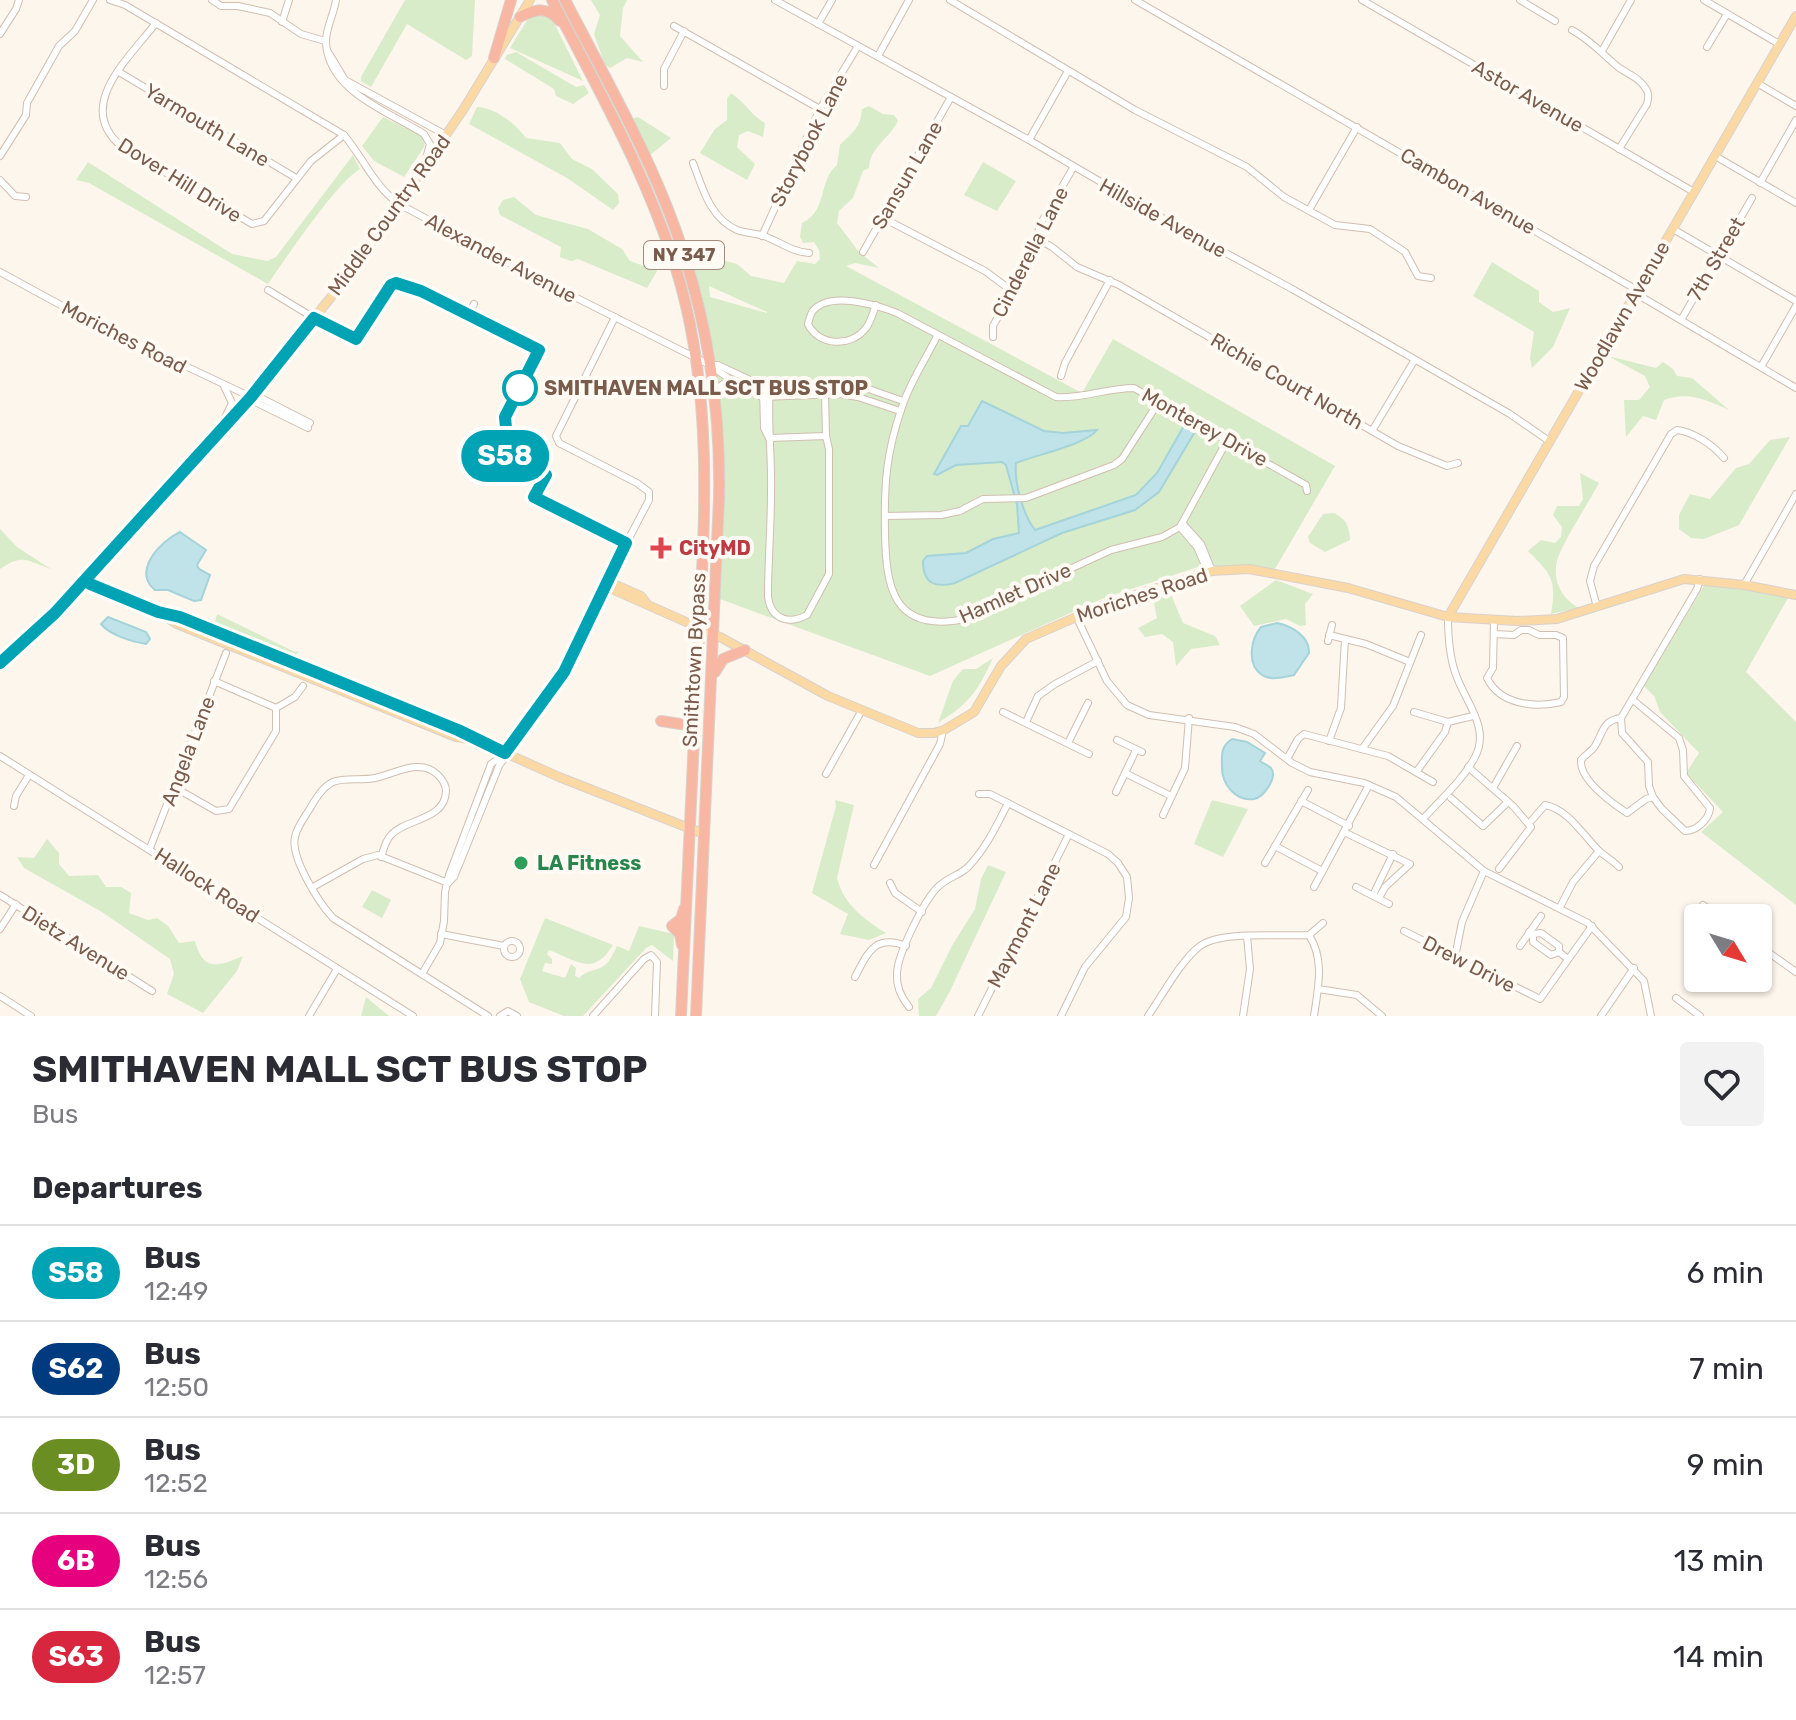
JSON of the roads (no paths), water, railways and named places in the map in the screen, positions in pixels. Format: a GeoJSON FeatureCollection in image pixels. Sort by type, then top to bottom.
{"type":"FeatureCollection","features":[{"type":"Feature","properties":{"kind":"highway"},"geometry":{"type":"LineString","coordinates":[[494,58],[511,0]]}},
{"type":"Feature","properties":{"kind":"highway","name":"Smithtown Bypass"},"geometry":{"type":"LineString","coordinates":[[552,0],[657,213],[681,287],[696,358],[705,465],[687,896],[681,919],[672,926],[680,934],[684,959],[681,1016]]}},
{"type":"Feature","properties":{"kind":"highway","name":"Smithtown Bypass"},"geometry":{"type":"LineString","coordinates":[[565,0],[649,165],[673,222],[697,297],[714,392],[720,483],[696,1016]]}},
{"type":"Feature","properties":{"kind":"highway"},"geometry":{"type":"LineString","coordinates":[[575,0],[592,53]]}},
{"type":"Feature","properties":{"kind":"highway"},"geometry":{"type":"LineString","coordinates":[[520,17],[535,10],[546,10],[554,14],[568,30]]}},
{"type":"Feature","properties":{"kind":"highway"},"geometry":{"type":"LineString","coordinates":[[711,690],[719,662],[745,650]]}},
{"type":"Feature","properties":{"kind":"highway"},"geometry":{"type":"LineString","coordinates":[[694,744],[688,726],[661,721],[687,719],[696,706]]}},
{"type":"Feature","properties":{"kind":"main road","name":"Middle Country Road"},"geometry":{"type":"LineString","coordinates":[[0,663],[46,622],[219,430],[252,398],[399,204],[530,0]]}},
{"type":"Feature","properties":{"kind":"main road","name":"Woodlawn Avenue"},"geometry":{"type":"LineString","coordinates":[[1448,617],[1796,16]]}},
{"type":"Feature","properties":{"kind":"main road","name":"Moriches Road"},"geometry":{"type":"LineString","coordinates":[[944,730],[974,712],[1001,666],[1026,639],[1139,592],[1210,572],[1249,569],[1313,581],[1448,617],[1494,620],[1547,621],[1675,580],[1700,579],[1796,595]]}},
{"type":"Feature","properties":{"kind":"main road"},"geometry":{"type":"LineString","coordinates":[[83,581],[246,643],[704,834]]}},
{"type":"Feature","properties":{"kind":"main road"},"geometry":{"type":"LineString","coordinates":[[606,584],[745,650],[828,696],[918,733],[944,730]]}},
{"type":"Feature","properties":{"kind":"street"},"geometry":{"type":"LineString","coordinates":[[0,34],[19,0]]}},
{"type":"Feature","properties":{"kind":"street"},"geometry":{"type":"LineString","coordinates":[[0,156],[26,115],[27,103],[59,46],[75,31],[93,0]]}},
{"type":"Feature","properties":{"kind":"street","name":"Alexander Avenue"},"geometry":{"type":"LineString","coordinates":[[110,0],[125,5],[344,135],[366,162],[375,181],[387,196],[399,204],[710,365]]}},
{"type":"Feature","properties":{"kind":"street"},"geometry":{"type":"LineString","coordinates":[[212,0],[221,6],[238,6],[270,13],[301,34],[325,41]]}},
{"type":"Feature","properties":{"kind":"street"},"geometry":{"type":"LineString","coordinates":[[282,22],[289,0]]}},
{"type":"Feature","properties":{"kind":"street"},"geometry":{"type":"LineString","coordinates":[[336,0],[325,41],[328,61],[345,86],[428,138],[430,144],[423,169]]}},
{"type":"Feature","properties":{"kind":"street","name":"Hillside Avenue"},"geometry":{"type":"LineString","coordinates":[[775,0],[1294,290],[1510,414],[1549,441]]}},
{"type":"Feature","properties":{"kind":"street"},"geometry":{"type":"LineString","coordinates":[[818,24],[832,0]]}},
{"type":"Feature","properties":{"kind":"street"},"geometry":{"type":"LineString","coordinates":[[878,56],[909,0]]}},
{"type":"Feature","properties":{"kind":"street"},"geometry":{"type":"LineString","coordinates":[[950,0],[1146,116],[1247,167],[1284,197],[1335,225],[1370,229],[1405,252],[1418,276],[1431,278]]}},
{"type":"Feature","properties":{"kind":"street","name":"Cambon Avenue"},"geometry":{"type":"LineString","coordinates":[[1135,0],[1637,290],[1640,296],[1796,388]]}},
{"type":"Feature","properties":{"kind":"street","name":"Astor Avenue"},"geometry":{"type":"LineString","coordinates":[[1362,0],[1694,192]]}},
{"type":"Feature","properties":{"kind":"street"},"geometry":{"type":"LineString","coordinates":[[1520,0],[1555,21]]}},
{"type":"Feature","properties":{"kind":"street"},"geometry":{"type":"LineString","coordinates":[[1602,51],[1631,0]]}},
{"type":"Feature","properties":{"kind":"street"},"geometry":{"type":"LineString","coordinates":[[1704,0],[1779,44]]}},
{"type":"Feature","properties":{"kind":"street"},"geometry":{"type":"LineString","coordinates":[[1707,47],[1727,14]]}},
{"type":"Feature","properties":{"kind":"street","name":"Dover Hill Drive"},"geometry":{"type":"LineString","coordinates":[[156,23],[108,85],[101,103],[105,129],[121,146],[252,224],[264,221],[311,161],[344,135]]}},
{"type":"Feature","properties":{"kind":"street"},"geometry":{"type":"LineString","coordinates":[[674,26],[820,109]]}},
{"type":"Feature","properties":{"kind":"street"},"geometry":{"type":"LineString","coordinates":[[1572,30],[1595,43],[1620,69],[1641,82],[1649,96],[1619,149]]}},
{"type":"Feature","properties":{"kind":"street"},"geometry":{"type":"LineString","coordinates":[[664,86],[664,69],[684,31]]}},
{"type":"Feature","properties":{"kind":"street","name":"Storybook Lane"},"geometry":{"type":"LineString","coordinates":[[762,236],[820,109],[858,46]]}},
{"type":"Feature","properties":{"kind":"street"},"geometry":{"type":"LineString","coordinates":[[327,50],[345,80],[446,135]]}},
{"type":"Feature","properties":{"kind":"street"},"geometry":{"type":"LineString","coordinates":[[1029,140],[1068,71]]}},
{"type":"Feature","properties":{"kind":"street","name":"Yarmouth Lane"},"geometry":{"type":"LineString","coordinates":[[119,72],[296,178]]}},
{"type":"Feature","properties":{"kind":"street"},"geometry":{"type":"LineString","coordinates":[[1757,83],[1796,106]]}},
{"type":"Feature","properties":{"kind":"street","name":"Sansun Lane"},"geometry":{"type":"LineString","coordinates":[[863,252],[951,97]]}},
{"type":"Feature","properties":{"kind":"street"},"geometry":{"type":"LineString","coordinates":[[1760,183],[1796,120]]}},
{"type":"Feature","properties":{"kind":"street"},"geometry":{"type":"LineString","coordinates":[[1309,210],[1357,127]]}},
{"type":"Feature","properties":{"kind":"street"},"geometry":{"type":"LineString","coordinates":[[1715,156],[1796,203]]}},
{"type":"Feature","properties":{"kind":"street"},"geometry":{"type":"LineString","coordinates":[[693,163],[715,215],[738,230],[762,236],[798,253],[809,253]]}},
{"type":"Feature","properties":{"kind":"street","name":"Cinderella Lane"},"geometry":{"type":"LineString","coordinates":[[993,337],[993,326],[1027,265],[1041,223],[1073,168]]}},
{"type":"Feature","properties":{"kind":"street"},"geometry":{"type":"LineString","coordinates":[[0,180],[15,196],[26,197]]}},
{"type":"Feature","properties":{"kind":"street","name":"7th Street"},"geometry":{"type":"LineString","coordinates":[[1681,320],[1752,198]]}},
{"type":"Feature","properties":{"kind":"street"},"geometry":{"type":"LineString","coordinates":[[883,218],[985,271],[1012,291]]}},
{"type":"Feature","properties":{"kind":"street"},"geometry":{"type":"LineString","coordinates":[[1673,229],[1796,304],[1761,367]]}},
{"type":"Feature","properties":{"kind":"street"},"geometry":{"type":"LineString","coordinates":[[1036,238],[1077,267],[1110,280],[1061,376]]}},
{"type":"Feature","properties":{"kind":"street","name":"Moriches Road"},"geometry":{"type":"LineString","coordinates":[[0,272],[90,321],[309,426]]}},
{"type":"Feature","properties":{"kind":"street","name":"Richie Court North"},"geometry":{"type":"LineString","coordinates":[[1110,280],[1398,446],[1447,466],[1458,463]]}},
{"type":"Feature","properties":{"kind":"street"},"geometry":{"type":"LineString","coordinates":[[268,290],[356,339]]}},
{"type":"Feature","properties":{"kind":"street","name":"Monterey Drive"},"geometry":{"type":"LineString","coordinates":[[876,305],[867,328],[855,338],[839,342],[821,340],[813,335],[808,324],[812,312],[832,301],[876,305],[897,313],[1056,397],[1071,398],[1113,388],[1134,388],[1306,485],[1307,491]]}},
{"type":"Feature","properties":{"kind":"street"},"geometry":{"type":"LineString","coordinates":[[468,315],[474,304]]}},
{"type":"Feature","properties":{"kind":"street"},"geometry":{"type":"LineString","coordinates":[[422,974],[440,943],[448,883],[454,877],[505,753],[564,672],[649,500],[649,492],[637,483],[559,443],[556,436],[615,317]]}},
{"type":"Feature","properties":{"kind":"street","name":"Hamlet Drive"},"geometry":{"type":"LineString","coordinates":[[937,336],[903,401],[884,482],[886,571],[892,592],[903,608],[925,621],[940,623],[960,620],[1111,550],[1162,537],[1181,526]]}},
{"type":"Feature","properties":{"kind":"street"},"geometry":{"type":"LineString","coordinates":[[1372,431],[1414,361]]}},
{"type":"Feature","properties":{"kind":"street"},"geometry":{"type":"LineString","coordinates":[[710,365],[738,385],[766,398],[840,394],[900,411]]}},
{"type":"Feature","properties":{"kind":"street"},"geometry":{"type":"LineString","coordinates":[[710,365],[718,365],[766,386],[842,383],[903,401]]}},
{"type":"Feature","properties":{"kind":"street"},"geometry":{"type":"LineString","coordinates":[[714,392],[725,383],[738,385]]}},
{"type":"Feature","properties":{"kind":"street"},"geometry":{"type":"LineString","coordinates":[[219,430],[232,403],[227,389],[221,384]]}},
{"type":"Feature","properties":{"kind":"street"},"geometry":{"type":"LineString","coordinates":[[766,386],[772,490],[768,556],[770,608],[776,616],[790,620],[807,615],[829,574],[829,449],[825,394]]}},
{"type":"Feature","properties":{"kind":"street"},"geometry":{"type":"LineString","coordinates":[[862,398],[864,388]]}},
{"type":"Feature","properties":{"kind":"street"},"geometry":{"type":"LineString","coordinates":[[885,516],[941,515],[960,511],[983,499],[1026,498],[1122,459],[1160,400]]}},
{"type":"Feature","properties":{"kind":"street"},"geometry":{"type":"LineString","coordinates":[[1597,607],[1590,581],[1594,566],[1671,434],[1677,430],[1684,431],[1716,449],[1724,458]]}},
{"type":"Feature","properties":{"kind":"street"},"geometry":{"type":"LineString","coordinates":[[769,438],[826,436]]}},
{"type":"Feature","properties":{"kind":"street"},"geometry":{"type":"LineString","coordinates":[[1210,572],[1201,544],[1181,526],[1228,439]]}},
{"type":"Feature","properties":{"kind":"street"},"geometry":{"type":"LineString","coordinates":[[1744,585],[1796,494]]}},
{"type":"Feature","properties":{"kind":"street"},"geometry":{"type":"LineString","coordinates":[[1633,700],[1679,738],[1683,750],[1684,776],[1709,805],[1710,813],[1696,828],[1685,831],[1653,797],[1649,786],[1648,762],[1622,733],[1621,718],[1700,579]]}},
{"type":"Feature","properties":{"kind":"street"},"geometry":{"type":"LineString","coordinates":[[1076,616],[1113,689],[1127,705],[1149,715],[1189,718],[1245,731],[1310,772],[1369,785],[1396,797],[1484,871],[1560,907],[1592,926],[1644,981],[1651,1016]]}},
{"type":"Feature","properties":{"kind":"street"},"geometry":{"type":"LineString","coordinates":[[1423,819],[1468,767],[1478,751],[1481,736],[1480,723],[1473,716],[1453,666],[1448,642],[1448,617]]}},
{"type":"Feature","properties":{"kind":"street"},"geometry":{"type":"LineString","coordinates":[[1494,620],[1493,668],[1487,678],[1490,683],[1514,702],[1559,703],[1564,697],[1565,643],[1560,636],[1521,630],[1514,635],[1494,634]]}},
{"type":"Feature","properties":{"kind":"street"},"geometry":{"type":"LineString","coordinates":[[1547,621],[1548,635]]}},
{"type":"Feature","properties":{"kind":"street"},"geometry":{"type":"LineString","coordinates":[[1332,625],[1329,638],[1345,639],[1410,662]]}},
{"type":"Feature","properties":{"kind":"street"},"geometry":{"type":"LineString","coordinates":[[1362,749],[1393,706],[1421,635]]}},
{"type":"Feature","properties":{"kind":"street"},"geometry":{"type":"LineString","coordinates":[[1329,741],[1341,708],[1345,639]]}},
{"type":"Feature","properties":{"kind":"street","name":"Angela Lane"},"geometry":{"type":"LineString","coordinates":[[150,848],[226,653]]}},
{"type":"Feature","properties":{"kind":"street"},"geometry":{"type":"LineString","coordinates":[[1026,722],[1038,696],[1098,661]]}},
{"type":"Feature","properties":{"kind":"street"},"geometry":{"type":"LineString","coordinates":[[214,681],[276,708],[291,701],[303,686]]}},
{"type":"Feature","properties":{"kind":"street"},"geometry":{"type":"LineString","coordinates":[[1068,743],[1088,703]]}},
{"type":"Feature","properties":{"kind":"street"},"geometry":{"type":"LineString","coordinates":[[174,787],[216,811],[229,809],[276,731],[276,708]]}},
{"type":"Feature","properties":{"kind":"street"},"geometry":{"type":"LineString","coordinates":[[826,774],[862,710]]}},
{"type":"Feature","properties":{"kind":"street"},"geometry":{"type":"LineString","coordinates":[[1003,712],[1089,754]]}},
{"type":"Feature","properties":{"kind":"street"},"geometry":{"type":"LineString","coordinates":[[1414,712],[1448,722],[1473,716]]}},
{"type":"Feature","properties":{"kind":"street"},"geometry":{"type":"LineString","coordinates":[[1163,815],[1185,768],[1189,718]]}},
{"type":"Feature","properties":{"kind":"street"},"geometry":{"type":"LineString","coordinates":[[1621,718],[1604,725],[1594,748],[1581,760],[1580,768],[1627,813],[1653,797]]}},
{"type":"Feature","properties":{"kind":"street"},"geometry":{"type":"LineString","coordinates":[[1417,771],[1445,732],[1448,722]]}},
{"type":"Feature","properties":{"kind":"street"},"geometry":{"type":"LineString","coordinates":[[874,865],[940,744],[944,730]]}},
{"type":"Feature","properties":{"kind":"street"},"geometry":{"type":"LineString","coordinates":[[1287,759],[1304,734],[1388,756],[1433,782]]}},
{"type":"Feature","properties":{"kind":"street"},"geometry":{"type":"LineString","coordinates":[[1116,792],[1139,751],[1117,740]]}},
{"type":"Feature","properties":{"kind":"street"},"geometry":{"type":"LineString","coordinates":[[1493,788],[1517,746]]}},
{"type":"Feature","properties":{"kind":"street","name":"Hallock Road"},"geometry":{"type":"LineString","coordinates":[[0,756],[413,1016]]}},
{"type":"Feature","properties":{"kind":"street"},"geometry":{"type":"LineString","coordinates":[[381,857],[386,841],[393,832],[432,814],[442,802],[446,792],[444,782],[432,769],[420,766],[328,785],[295,834],[294,847],[313,887],[333,918],[488,1016]]}},
{"type":"Feature","properties":{"kind":"street"},"geometry":{"type":"LineString","coordinates":[[1468,767],[1531,827],[1499,869]]}},
{"type":"Feature","properties":{"kind":"street"},"geometry":{"type":"LineString","coordinates":[[1125,773],[1171,796]]}},
{"type":"Feature","properties":{"kind":"street"},"geometry":{"type":"LineString","coordinates":[[14,806],[16,796],[29,775]]}},
{"type":"Feature","properties":{"kind":"street"},"geometry":{"type":"LineString","coordinates":[[1314,887],[1369,785]]}},
{"type":"Feature","properties":{"kind":"street"},"geometry":{"type":"LineString","coordinates":[[1265,863],[1308,790]]}},
{"type":"Feature","properties":{"kind":"street"},"geometry":{"type":"LineString","coordinates":[[979,794],[990,794],[1096,846],[1118,863],[1127,877],[1129,898],[1126,917],[1085,967],[1061,1016]]}},
{"type":"Feature","properties":{"kind":"street"},"geometry":{"type":"LineString","coordinates":[[1451,798],[1483,826],[1508,802]]}},
{"type":"Feature","properties":{"kind":"street"},"geometry":{"type":"LineString","coordinates":[[1301,801],[1410,864],[1376,896]]}},
{"type":"Feature","properties":{"kind":"street"},"geometry":{"type":"LineString","coordinates":[[909,1007],[900,994],[898,966],[922,912],[936,888],[972,862],[991,838],[1008,803]]}},
{"type":"Feature","properties":{"kind":"street"},"geometry":{"type":"LineString","coordinates":[[1532,820],[1545,805],[1550,805],[1619,867]]}},
{"type":"Feature","properties":{"kind":"street","name":"Maymont Lane"},"geometry":{"type":"LineString","coordinates":[[978,1016],[1069,834]]}},
{"type":"Feature","properties":{"kind":"street"},"geometry":{"type":"LineString","coordinates":[[1275,846],[1322,871]]}},
{"type":"Feature","properties":{"kind":"street"},"geometry":{"type":"LineString","coordinates":[[1560,907],[1573,882],[1599,851]]}},
{"type":"Feature","properties":{"kind":"street"},"geometry":{"type":"LineString","coordinates":[[1376,896],[1393,854]]}},
{"type":"Feature","properties":{"kind":"street"},"geometry":{"type":"LineString","coordinates":[[313,887],[363,859],[381,857],[448,883]]}},
{"type":"Feature","properties":{"kind":"street"},"geometry":{"type":"LineString","coordinates":[[1455,957],[1462,922],[1484,871]]}},
{"type":"Feature","properties":{"kind":"street"},"geometry":{"type":"LineString","coordinates":[[890,883],[895,893],[922,912]]}},
{"type":"Feature","properties":{"kind":"street"},"geometry":{"type":"LineString","coordinates":[[1356,887],[1389,904]]}},
{"type":"Feature","properties":{"kind":"street","name":"Dietz Avenue"},"geometry":{"type":"LineString","coordinates":[[0,895],[152,991]]}},
{"type":"Feature","properties":{"kind":"street"},"geometry":{"type":"LineString","coordinates":[[0,929],[16,904]]}},
{"type":"Feature","properties":{"kind":"street"},"geometry":{"type":"LineString","coordinates":[[1520,946],[1541,916]]}},
{"type":"Feature","properties":{"kind":"street"},"geometry":{"type":"LineString","coordinates":[[1148,1016],[1198,947],[1217,939],[1309,935],[1323,923]]}},
{"type":"Feature","properties":{"kind":"street","name":"Drew Drive"},"geometry":{"type":"LineString","coordinates":[[1404,931],[1540,999],[1592,926]]}},
{"type":"Feature","properties":{"kind":"street"},"geometry":{"type":"LineString","coordinates":[[1531,933],[1533,942],[1551,955],[1559,952],[1568,959]]}},
{"type":"Feature","properties":{"kind":"street"},"geometry":{"type":"LineString","coordinates":[[441,934],[504,946]]}},
{"type":"Feature","properties":{"kind":"street"},"geometry":{"type":"LineString","coordinates":[[1309,935],[1319,957],[1314,1016]]}},
{"type":"Feature","properties":{"kind":"street"},"geometry":{"type":"LineString","coordinates":[[1243,1016],[1250,969],[1247,936]]}},
{"type":"Feature","properties":{"kind":"street"},"geometry":{"type":"LineString","coordinates":[[855,977],[867,954],[880,943],[895,941],[906,946]]}},
{"type":"Feature","properties":{"kind":"street"},"geometry":{"type":"LineString","coordinates":[[593,1016],[651,955],[656,958],[657,964],[655,1016]]}},
{"type":"Feature","properties":{"kind":"street"},"geometry":{"type":"LineString","coordinates":[[1772,955],[1796,972]]}},
{"type":"Feature","properties":{"kind":"street"},"geometry":{"type":"LineString","coordinates":[[1601,1016],[1634,968]]}},
{"type":"Feature","properties":{"kind":"street"},"geometry":{"type":"LineString","coordinates":[[309,1016],[337,969]]}},
{"type":"Feature","properties":{"kind":"street"},"geometry":{"type":"LineString","coordinates":[[1318,989],[1357,995],[1382,1016]]}},
{"type":"Feature","properties":{"kind":"street"},"geometry":{"type":"LineString","coordinates":[[0,996],[31,1016]]}},
{"type":"Feature","properties":{"kind":"street"},"geometry":{"type":"LineString","coordinates":[[1676,998],[1700,1016]]}},
{"type":"Feature","properties":{"kind":"street"},"geometry":{"type":"LineString","coordinates":[[1683,1016],[1691,1009]]}},
{"type":"Feature","properties":{"kind":"street"},"geometry":{"type":"LineString","coordinates":[[500,1016],[508,1011],[517,1016]]}},
{"type":"Feature","properties":{"kind":"water"},"geometry":{"type":"Polygon","coordinates":[[[982,401],[1044,431],[1097,430],[1072,444],[1016,463],[1020,498],[1035,530],[1136,495],[1157,473],[1185,424],[1196,430],[1159,492],[1135,510],[1062,533],[955,583],[936,584],[925,575],[923,561],[927,556],[966,553],[993,539],[1019,533],[1017,505],[1006,465],[1002,462],[956,465],[934,474],[961,426],[968,426],[982,401]]]}},
{"type":"Feature","properties":{"kind":"water"},"geometry":{"type":"Polygon","coordinates":[[[180,532],[206,550],[197,565],[210,575],[201,600],[194,601],[168,590],[155,590],[146,574],[157,550],[180,532]]]}},
{"type":"Feature","properties":{"kind":"water"},"geometry":{"type":"Polygon","coordinates":[[[108,617],[146,632],[150,639],[146,644],[116,635],[101,624],[108,617]]]}},
{"type":"Feature","properties":{"kind":"water"},"geometry":{"type":"Polygon","coordinates":[[[1277,623],[1299,633],[1307,642],[1309,653],[1294,675],[1269,678],[1257,670],[1252,651],[1261,627],[1277,623]]]}},
{"type":"Feature","properties":{"kind":"water"},"geometry":{"type":"Polygon","coordinates":[[[1232,739],[1247,742],[1265,753],[1260,761],[1273,772],[1269,786],[1254,799],[1241,798],[1224,780],[1222,752],[1232,739]]]}},
{"type":"Feature","properties":{"kind":"place","name":"SMITHAVEN MALL SCT BUS STOP"},"geometry":{"type":"Point","coordinates":[520,388]}},
{"type":"Feature","properties":{"kind":"place","name":"CityMD"},"geometry":{"type":"Point","coordinates":[661,548]}},
{"type":"Feature","properties":{"kind":"place","name":"LA Fitness"},"geometry":{"type":"Point","coordinates":[521,863]}}]}
